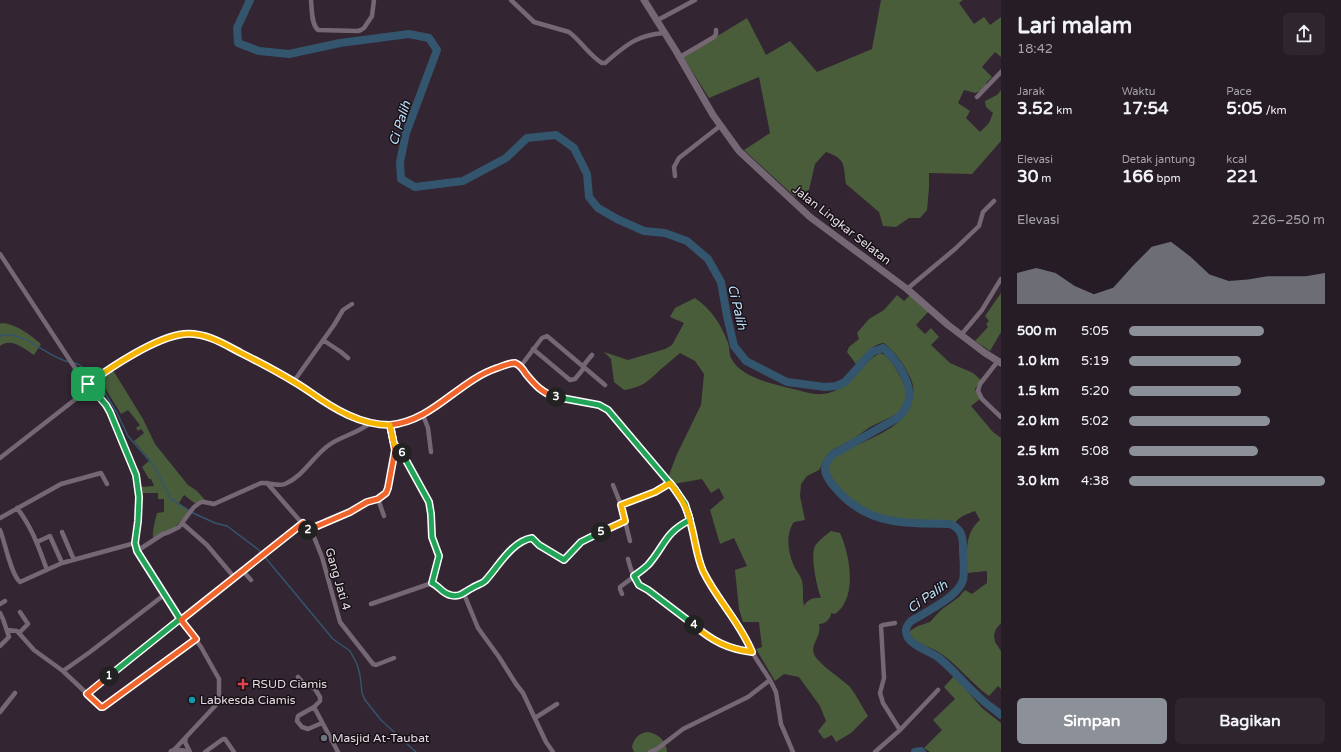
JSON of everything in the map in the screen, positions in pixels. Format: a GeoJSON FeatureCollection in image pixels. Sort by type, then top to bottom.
{"type":"FeatureCollection","features":[{"type":"Feature","properties":{"kind":"street"},"geometry":{"type":"LineString","coordinates":[[311,0],[315,28],[321,31],[358,31],[364,28],[372,16],[374,0]]}},
{"type":"Feature","properties":{"kind":"street"},"geometry":{"type":"LineString","coordinates":[[511,0],[534,22],[569,32],[592,56],[602,63],[605,63],[635,39],[652,34],[664,33]]}},
{"type":"Feature","properties":{"kind":"street","name":"Jalan Lingkar Selatan"},"geometry":{"type":"LineString","coordinates":[[644,0],[680,57],[720,126],[739,151],[810,217],[907,289],[961,335],[1000,362]]}},
{"type":"Feature","properties":{"kind":"street"},"geometry":{"type":"LineString","coordinates":[[656,21],[692,1]]}},
{"type":"Feature","properties":{"kind":"street"},"geometry":{"type":"LineString","coordinates":[[680,57],[714,37],[716,30]]}},
{"type":"Feature","properties":{"kind":"street"},"geometry":{"type":"LineString","coordinates":[[977,97],[1001,72]]}},
{"type":"Feature","properties":{"kind":"street"},"geometry":{"type":"LineString","coordinates":[[675,176],[674,167],[679,158],[720,126]]}},
{"type":"Feature","properties":{"kind":"street"},"geometry":{"type":"LineString","coordinates":[[907,289],[955,249],[978,226],[983,212],[994,201]]}},
{"type":"Feature","properties":{"kind":"street"},"geometry":{"type":"LineString","coordinates":[[0,254],[75,368],[110,412],[136,475],[139,497],[135,543],[137,551],[164,595],[196,639],[219,679],[219,698],[215,706],[173,752]]}},
{"type":"Feature","properties":{"kind":"street"},"geometry":{"type":"LineString","coordinates":[[961,335],[982,310],[1001,279]]}},
{"type":"Feature","properties":{"kind":"street"},"geometry":{"type":"LineString","coordinates":[[294,381],[334,325],[344,308],[352,304]]}},
{"type":"Feature","properties":{"kind":"street"},"geometry":{"type":"LineString","coordinates":[[88,384],[98,376],[134,354],[163,339],[180,334],[194,334],[219,342],[263,363],[335,408],[370,424],[390,425],[413,420],[423,415],[472,379],[486,371],[511,363],[515,363],[520,367],[538,388],[549,395],[599,405],[608,410],[670,483],[685,504],[703,570],[723,605],[740,628],[752,652],[776,692],[781,724],[793,752]]}},
{"type":"Feature","properties":{"kind":"street"},"geometry":{"type":"LineString","coordinates":[[520,367],[542,338],[547,336],[605,385]]}},
{"type":"Feature","properties":{"kind":"street"},"geometry":{"type":"LineString","coordinates":[[323,340],[348,358]]}},
{"type":"Feature","properties":{"kind":"street"},"geometry":{"type":"LineString","coordinates":[[533,349],[570,380],[574,381],[592,355]]}},
{"type":"Feature","properties":{"kind":"street"},"geometry":{"type":"LineString","coordinates":[[1000,362],[980,384],[978,391],[982,398],[1001,417]]}},
{"type":"Feature","properties":{"kind":"street"},"geometry":{"type":"LineString","coordinates":[[76,398],[82,377]]}},
{"type":"Feature","properties":{"kind":"street"},"geometry":{"type":"LineString","coordinates":[[0,458],[76,398],[91,394],[97,395]]}},
{"type":"Feature","properties":{"kind":"street"},"geometry":{"type":"LineString","coordinates":[[423,415],[428,428],[431,452]]}},
{"type":"Feature","properties":{"kind":"street"},"geometry":{"type":"LineString","coordinates":[[137,551],[163,534],[170,532],[182,523],[192,510],[202,502],[214,504],[256,485],[267,483],[280,485],[292,480],[329,445],[370,424]]}},
{"type":"Feature","properties":{"kind":"street"},"geometry":{"type":"LineString","coordinates":[[309,530],[350,512],[365,503],[378,499],[386,493],[395,452],[390,425]]}},
{"type":"Feature","properties":{"kind":"street"},"geometry":{"type":"LineString","coordinates":[[394,444],[402,452],[429,502],[432,537],[439,556],[432,583]]}},
{"type":"Feature","properties":{"kind":"street"},"geometry":{"type":"LineString","coordinates":[[0,518],[71,480],[101,473],[107,484]]}},
{"type":"Feature","properties":{"kind":"street","name":"Gang Jati 4"},"geometry":{"type":"LineString","coordinates":[[267,483],[303,523],[315,539],[322,557],[340,624],[373,664],[376,665],[394,658]]}},
{"type":"Feature","properties":{"kind":"street"},"geometry":{"type":"LineString","coordinates":[[621,505],[655,492],[670,483]]}},
{"type":"Feature","properties":{"kind":"street"},"geometry":{"type":"LineString","coordinates":[[613,485],[621,505],[630,541]]}},
{"type":"Feature","properties":{"kind":"street"},"geometry":{"type":"LineString","coordinates":[[378,499],[384,516]]}},
{"type":"Feature","properties":{"kind":"street"},"geometry":{"type":"LineString","coordinates":[[18,508],[37,542],[47,570]]}},
{"type":"Feature","properties":{"kind":"street"},"geometry":{"type":"LineString","coordinates":[[622,594],[620,587],[648,565],[675,529],[690,520]]}},
{"type":"Feature","properties":{"kind":"street"},"geometry":{"type":"LineString","coordinates":[[432,583],[449,595],[454,596],[464,594],[472,588],[484,583],[499,562],[515,547],[529,539],[532,538],[539,545],[564,560],[581,542],[625,521]]}},
{"type":"Feature","properties":{"kind":"street"},"geometry":{"type":"LineString","coordinates":[[182,523],[207,545],[234,577]]}},
{"type":"Feature","properties":{"kind":"street"},"geometry":{"type":"LineString","coordinates":[[87,694],[303,523]]}},
{"type":"Feature","properties":{"kind":"street"},"geometry":{"type":"LineString","coordinates":[[0,530],[18,581],[23,582],[62,563],[135,543]]}},
{"type":"Feature","properties":{"kind":"street"},"geometry":{"type":"LineString","coordinates":[[62,532],[74,560]]}},
{"type":"Feature","properties":{"kind":"street"},"geometry":{"type":"LineString","coordinates":[[37,542],[50,536],[62,563]]}},
{"type":"Feature","properties":{"kind":"street"},"geometry":{"type":"LineString","coordinates":[[628,559],[639,585],[648,590],[706,636],[724,645],[743,651],[752,652]]}},
{"type":"Feature","properties":{"kind":"street"},"geometry":{"type":"LineString","coordinates":[[242,570],[251,580]]}},
{"type":"Feature","properties":{"kind":"street"},"geometry":{"type":"LineString","coordinates":[[371,604],[432,583]]}},
{"type":"Feature","properties":{"kind":"street"},"geometry":{"type":"LineString","coordinates":[[464,594],[478,628],[523,693],[546,742],[553,752]]}},
{"type":"Feature","properties":{"kind":"street"},"geometry":{"type":"LineString","coordinates":[[63,671],[164,595]]}},
{"type":"Feature","properties":{"kind":"street"},"geometry":{"type":"LineString","coordinates":[[0,604],[5,601]]}},
{"type":"Feature","properties":{"kind":"street"},"geometry":{"type":"LineString","coordinates":[[19,633],[28,624],[20,612]]}},
{"type":"Feature","properties":{"kind":"street"},"geometry":{"type":"LineString","coordinates":[[0,613],[9,637],[0,646]]}},
{"type":"Feature","properties":{"kind":"street"},"geometry":{"type":"LineString","coordinates":[[895,623],[881,626],[884,678],[880,693],[883,703],[900,730]]}},
{"type":"Feature","properties":{"kind":"street"},"geometry":{"type":"LineString","coordinates":[[7,630],[15,630],[19,633],[34,650],[63,671],[100,706],[103,707],[196,639]]}},
{"type":"Feature","properties":{"kind":"street"},"geometry":{"type":"LineString","coordinates":[[298,677],[304,685],[313,687],[320,697],[320,702],[298,716],[296,719],[305,729],[322,723]]}},
{"type":"Feature","properties":{"kind":"street"},"geometry":{"type":"LineString","coordinates":[[650,752],[657,749],[683,729],[748,697],[770,680]]}},
{"type":"Feature","properties":{"kind":"street"},"geometry":{"type":"LineString","coordinates":[[875,752],[900,730],[938,690]]}},
{"type":"Feature","properties":{"kind":"street"},"geometry":{"type":"LineString","coordinates":[[0,712],[15,693]]}},
{"type":"Feature","properties":{"kind":"street"},"geometry":{"type":"LineString","coordinates":[[535,718],[557,704]]}},
{"type":"Feature","properties":{"kind":"street"},"geometry":{"type":"LineString","coordinates":[[314,707],[338,752]]}},
{"type":"Feature","properties":{"kind":"street"},"geometry":{"type":"LineString","coordinates":[[186,737],[185,742],[190,752]]}},
{"type":"Feature","properties":{"kind":"street"},"geometry":{"type":"LineString","coordinates":[[205,752],[223,739],[226,739],[234,752]]}},
{"type":"Feature","properties":{"kind":"street"},"geometry":{"type":"LineString","coordinates":[[173,752],[186,752]]}},
{"type":"Feature","properties":{"kind":"green space"},"geometry":{"type":"Polygon","coordinates":[[[881,0],[963,0],[959,3],[974,24],[984,17],[990,25],[1001,17],[1001,57],[995,52],[982,67],[992,77],[986,83],[989,88],[975,93],[964,90],[958,103],[970,111],[966,118],[980,132],[989,123],[993,113],[986,107],[985,101],[997,95],[1001,90],[1001,141],[972,174],[929,173],[927,210],[920,218],[909,218],[896,227],[883,226],[879,212],[846,184],[844,168],[841,160],[838,157],[826,152],[815,164],[809,190],[794,196],[744,150],[770,133],[759,77],[709,98],[683,57],[747,18],[766,55],[790,41],[817,72],[872,49],[881,0]]]}},
{"type":"Feature","properties":{"kind":"green space"},"geometry":{"type":"Polygon","coordinates":[[[1001,293],[1001,332],[990,351],[975,341],[988,327],[986,324],[989,321],[985,316],[1001,293]]]}},
{"type":"Feature","properties":{"kind":"green space"},"geometry":{"type":"Polygon","coordinates":[[[897,295],[904,301],[910,295],[929,311],[916,325],[925,334],[931,328],[939,337],[931,345],[950,363],[973,373],[981,380],[975,389],[980,399],[971,406],[993,432],[1001,438],[1001,623],[996,629],[994,635],[995,642],[1001,651],[1001,689],[998,686],[989,696],[940,653],[919,643],[909,633],[918,626],[930,622],[941,610],[959,597],[965,590],[972,594],[987,583],[987,571],[967,573],[967,551],[969,537],[971,531],[980,520],[975,511],[961,517],[955,523],[944,521],[898,520],[882,517],[866,510],[852,501],[830,477],[828,471],[832,460],[841,453],[883,432],[896,424],[907,413],[912,400],[913,388],[910,377],[899,358],[884,343],[872,348],[856,364],[847,352],[849,347],[859,339],[857,333],[869,319],[884,310],[897,295]]]}},
{"type":"Feature","properties":{"kind":"green space"},"geometry":{"type":"Polygon","coordinates":[[[695,298],[706,307],[719,324],[728,343],[731,358],[736,365],[751,376],[810,393],[826,394],[845,385],[869,361],[880,353],[885,355],[893,364],[906,390],[906,402],[899,413],[870,427],[850,441],[834,449],[826,456],[819,470],[807,476],[801,484],[800,496],[805,520],[794,522],[789,532],[789,550],[795,568],[801,577],[804,606],[811,599],[821,598],[816,580],[813,557],[815,546],[831,531],[840,533],[847,553],[850,576],[847,598],[842,607],[835,614],[831,613],[827,621],[819,624],[819,633],[813,650],[816,658],[820,662],[850,687],[868,716],[851,733],[836,742],[832,735],[824,739],[818,731],[826,721],[820,706],[799,677],[784,674],[775,681],[756,649],[762,647],[759,622],[743,622],[739,609],[735,570],[747,566],[734,538],[720,544],[710,510],[724,498],[719,488],[711,493],[702,479],[673,484],[669,475],[677,454],[701,405],[704,374],[695,361],[680,353],[652,378],[636,387],[624,390],[614,382],[611,359],[604,352],[628,360],[665,349],[672,345],[684,323],[670,317],[675,308],[695,298]]]}},
{"type":"Feature","properties":{"kind":"green space"},"geometry":{"type":"Polygon","coordinates":[[[0,324],[13,325],[41,344],[34,355],[13,343],[0,346],[0,324]]]}},
{"type":"Feature","properties":{"kind":"green space"},"geometry":{"type":"Polygon","coordinates":[[[111,367],[143,419],[155,444],[188,485],[197,491],[205,500],[196,504],[184,495],[179,503],[190,511],[175,527],[153,539],[153,529],[157,513],[164,512],[164,499],[158,499],[158,493],[142,493],[141,487],[154,486],[151,479],[149,479],[142,467],[150,460],[134,441],[144,433],[141,429],[138,431],[136,428],[140,425],[128,410],[121,414],[98,377],[111,367]]]}},
{"type":"Feature","properties":{"kind":"green space"},"geometry":{"type":"Polygon","coordinates":[[[954,676],[982,708],[1001,723],[1001,752],[930,752],[924,748],[942,730],[933,720],[955,699],[944,687],[954,676]]]}},
{"type":"Feature","properties":{"kind":"green space"},"geometry":{"type":"Polygon","coordinates":[[[648,732],[659,736],[665,745],[667,752],[634,752],[632,747],[634,741],[640,735],[648,732]]]}},
{"type":"Feature","properties":{"kind":"waterway","name":"Ci Palih"},"geometry":{"type":"LineString","coordinates":[[250,0],[237,28],[238,43],[259,51],[289,54],[340,43],[409,34],[429,38],[437,50],[406,133],[400,162],[401,179],[415,187],[463,181],[506,158],[527,138],[556,135],[574,148],[587,174],[589,197],[598,208],[617,219],[644,231],[665,233],[687,241],[708,259],[721,282],[734,346],[746,361],[787,382],[825,387],[836,386],[845,382],[872,352],[883,348],[888,352],[899,366],[908,386],[909,398],[904,411],[899,417],[832,455],[825,466],[825,472],[832,484],[845,498],[858,508],[871,515],[900,522],[950,524],[957,528],[963,541],[963,580],[955,592],[941,604],[911,621],[907,627],[906,633],[911,641],[939,658],[950,667],[969,688],[1001,715]]}},
{"type":"Feature","properties":{"kind":"waterway"},"geometry":{"type":"LineString","coordinates":[[0,336],[17,336],[52,355],[69,362]]}},
{"type":"Feature","properties":{"kind":"waterway"},"geometry":{"type":"LineString","coordinates":[[74,363],[78,364],[92,374],[99,383],[117,413],[128,436],[154,466],[171,499],[193,513],[215,523],[227,526],[259,550],[333,639],[350,651],[357,664],[362,693],[365,700],[381,720],[416,752]]}},
{"type":"Feature","properties":{"kind":"waterway","name":"Ci Palih"},"geometry":{"type":"LineString","coordinates":[[915,752],[922,752]]}},
{"type":"Feature","properties":{"kind":"place","name":"RSUD Ciamis"},"geometry":{"type":"Point","coordinates":[243,684]}},
{"type":"Feature","properties":{"kind":"place","name":"Labkesda Ciamis"},"geometry":{"type":"Point","coordinates":[192,700]}},
{"type":"Feature","properties":{"kind":"place","name":"Masjid At-Taubat"},"geometry":{"type":"Point","coordinates":[324,738]}},
{"type":"Feature","properties":{"kind":"route"},"geometry":{"type":"LineString","coordinates":[[88,384],[110,412],[136,475],[139,497],[135,548],[180,619],[87,694],[101,707],[196,639],[181,620],[303,523],[309,530],[350,512],[365,503],[378,499],[386,493],[388,491],[395,450],[390,425],[400,424],[420,417],[476,376],[486,371],[511,363],[518,364],[538,388],[549,395],[599,405],[606,408],[670,483],[685,504],[690,520],[675,529],[648,565],[634,576],[639,585],[648,590],[706,636],[724,645],[743,651],[752,652],[737,623],[709,583],[699,559],[690,520],[685,504],[674,488],[670,483],[655,492],[621,505],[625,521],[581,542],[564,560],[539,545],[532,538],[515,547],[499,562],[484,583],[479,584],[464,594],[454,596],[449,595],[432,583],[439,560],[439,553],[432,537],[429,502],[402,452],[394,444],[390,425],[370,424],[335,408],[278,371],[203,335],[186,333],[163,339],[112,367],[88,384]]}}]}
